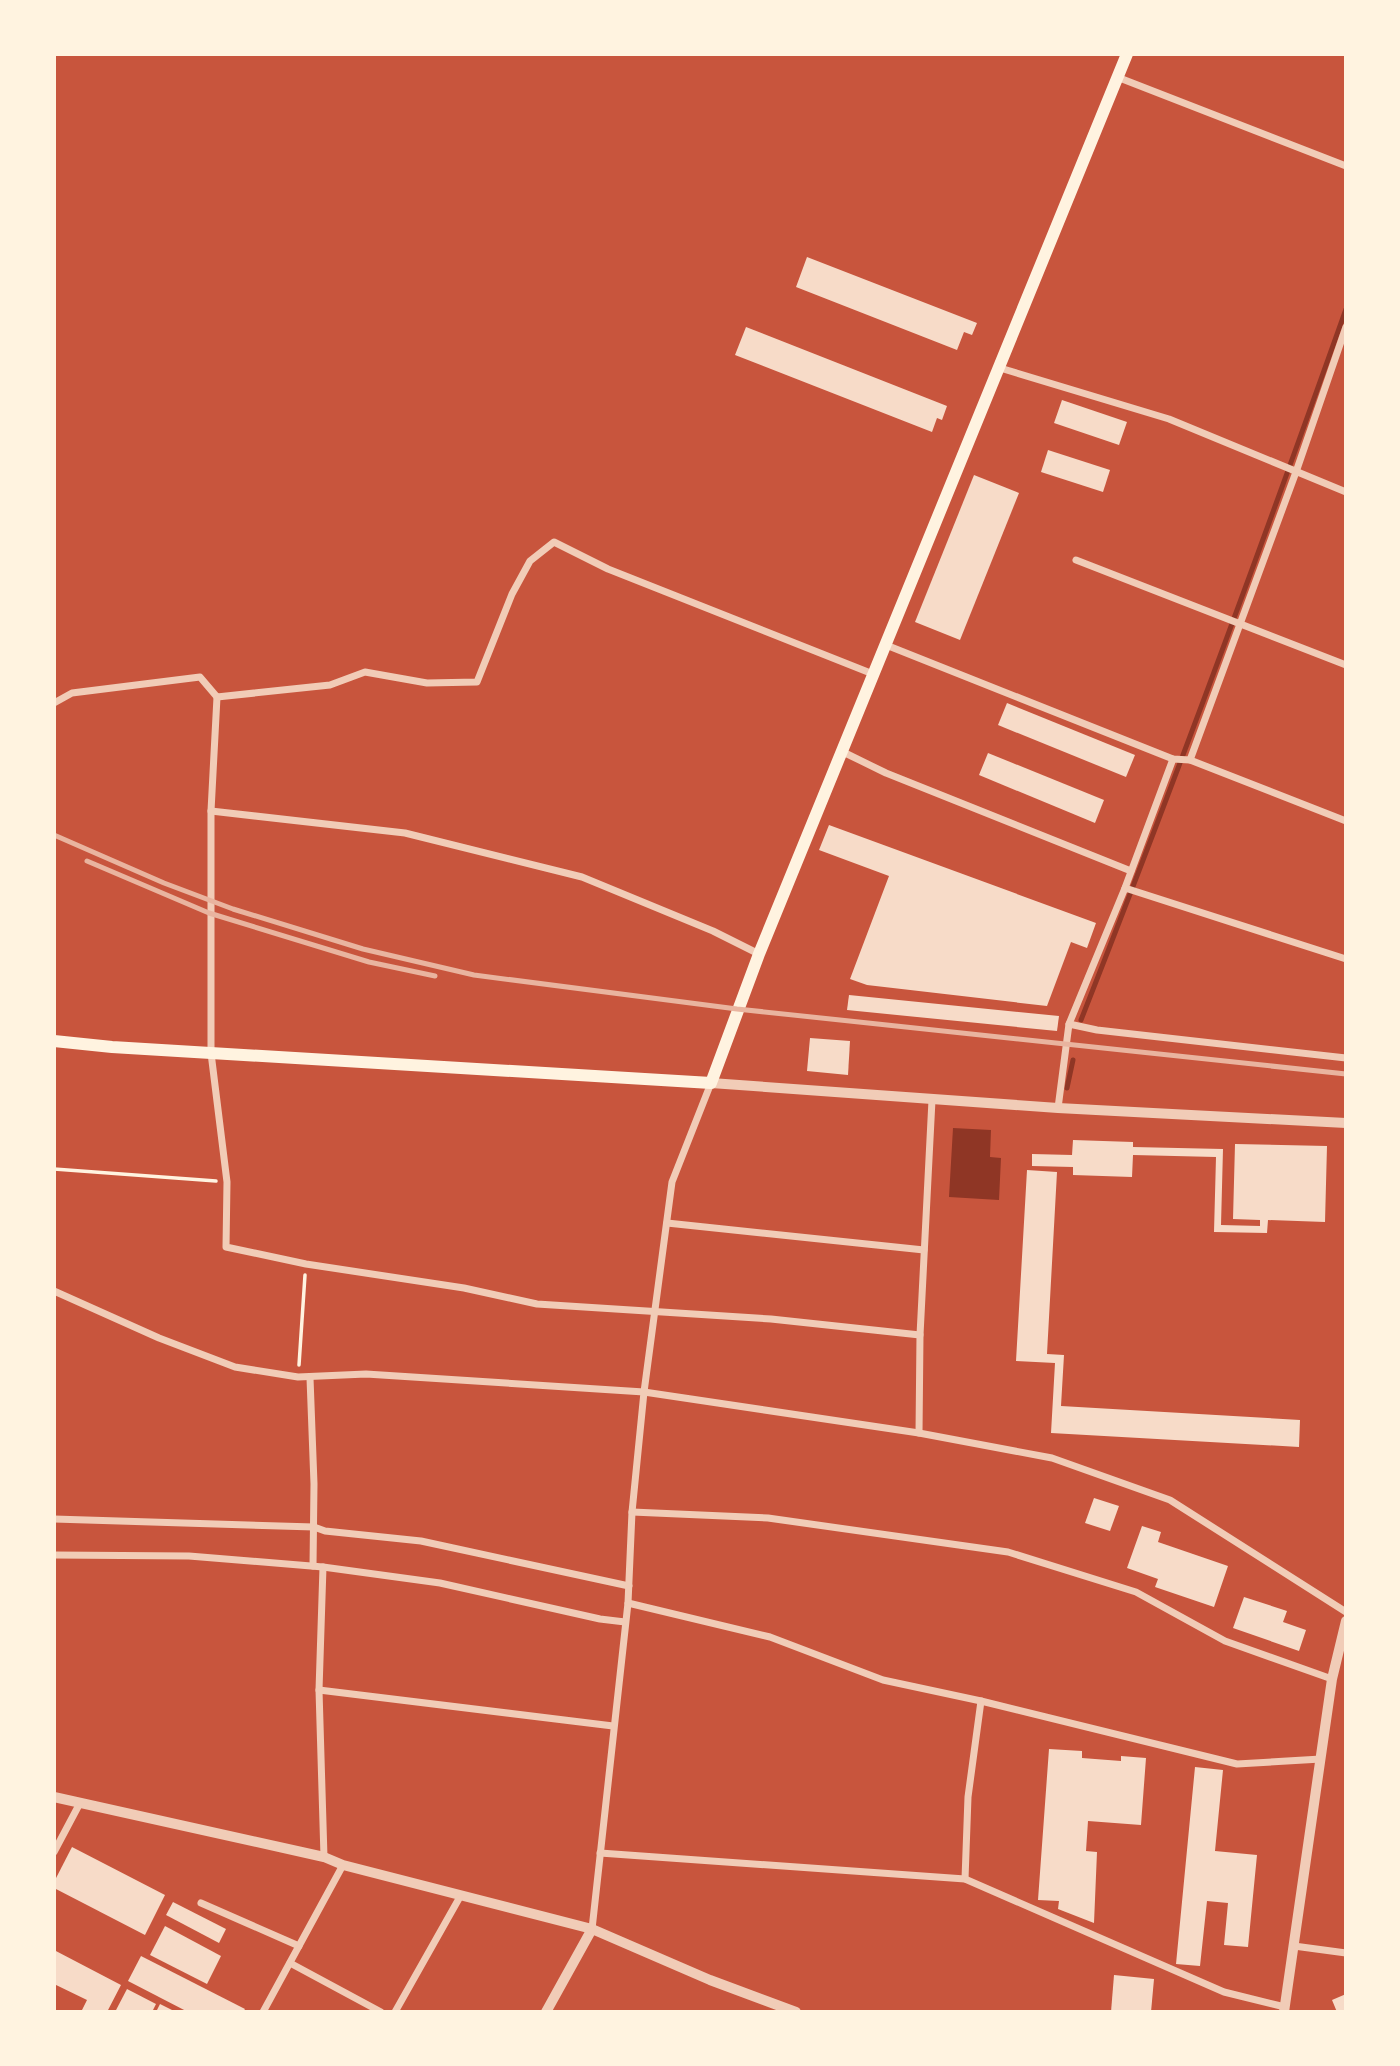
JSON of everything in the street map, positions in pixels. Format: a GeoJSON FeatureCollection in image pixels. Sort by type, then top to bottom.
{"type":"FeatureCollection","features":[{"type":"Feature","properties":{"kind":"main road"},"geometry":{"type":"LineString","coordinates":[[54,1041],[710,1083],[759,954],[1127,54]]}},
{"type":"Feature","properties":{"kind":"street"},"geometry":{"type":"LineString","coordinates":[[1117,77],[1346,166]]}},
{"type":"Feature","properties":{"kind":"street"},"geometry":{"type":"LineString","coordinates":[[1189,760],[1296,472],[1346,327]]}},
{"type":"Feature","properties":{"kind":"street"},"geometry":{"type":"LineString","coordinates":[[1000,368],[1170,419],[1346,492]]}},
{"type":"Feature","properties":{"kind":"street"},"geometry":{"type":"LineString","coordinates":[[218,697],[330,685],[365,672],[427,683],[477,682],[512,594],[530,561],[554,542],[608,569],[873,674]]}},
{"type":"Feature","properties":{"kind":"street"},"geometry":{"type":"LineString","coordinates":[[1076,560],[1346,665]]}},
{"type":"Feature","properties":{"kind":"street"},"geometry":{"type":"LineString","coordinates":[[886,645],[1174,759],[1189,760],[1346,821]]}},
{"type":"Feature","properties":{"kind":"street"},"geometry":{"type":"LineString","coordinates":[[54,703],[72,693],[200,677],[218,697],[211,811],[211,1053],[227,1182],[226,1247],[306,1264],[464,1288],[537,1304],[771,1319],[920,1335]]}},
{"type":"Feature","properties":{"kind":"street"},"geometry":{"type":"LineString","coordinates":[[843,752],[886,773],[1131,871]]}},
{"type":"Feature","properties":{"kind":"street"},"geometry":{"type":"LineString","coordinates":[[1058,1108],[1069,1024],[1174,759]]}},
{"type":"Feature","properties":{"kind":"street"},"geometry":{"type":"LineString","coordinates":[[211,811],[405,833],[582,877],[713,931],[759,954]]}},
{"type":"Feature","properties":{"kind":"street"},"geometry":{"type":"LineString","coordinates":[[1125,888],[1346,959]]}},
{"type":"Feature","properties":{"kind":"street"},"geometry":{"type":"LineString","coordinates":[[1069,1024],[1097,1030],[1346,1058]]}},
{"type":"Feature","properties":{"kind":"street"},"geometry":{"type":"LineString","coordinates":[[547,2012],[592,1929],[628,1602],[632,1512],[644,1392],[672,1182],[710,1083],[1058,1108],[1346,1123]]}},
{"type":"Feature","properties":{"kind":"street"},"geometry":{"type":"LineString","coordinates":[[919,1433],[920,1335],[932,1100]]}},
{"type":"Feature","properties":{"kind":"street"},"geometry":{"type":"LineString","coordinates":[[667,1223],[924,1250]]}},
{"type":"Feature","properties":{"kind":"street"},"geometry":{"type":"LineString","coordinates":[[54,1291],[159,1338],[235,1367],[310,1378],[366,1374],[644,1392],[919,1433],[1052,1458],[1170,1500],[1346,1612]]}},
{"type":"Feature","properties":{"kind":"street"},"geometry":{"type":"LineString","coordinates":[[310,1378],[313,1566]]}},
{"type":"Feature","properties":{"kind":"street"},"geometry":{"type":"LineString","coordinates":[[632,1512],[768,1518],[1008,1552],[1136,1592],[1225,1641],[1332,1679]]}},
{"type":"Feature","properties":{"kind":"street"},"geometry":{"type":"LineString","coordinates":[[54,1519],[314,1527],[325,1531],[421,1541],[629,1586]]}},
{"type":"Feature","properties":{"kind":"street"},"geometry":{"type":"LineString","coordinates":[[54,1555],[189,1556],[323,1567],[440,1583],[600,1619],[625,1622]]}},
{"type":"Feature","properties":{"kind":"street"},"geometry":{"type":"LineString","coordinates":[[323,1567],[319,1690],[324,1857]]}},
{"type":"Feature","properties":{"kind":"street"},"geometry":{"type":"LineString","coordinates":[[628,1602],[770,1637],[883,1680],[981,1701],[1237,1764],[1321,1759]]}},
{"type":"Feature","properties":{"kind":"street"},"geometry":{"type":"LineString","coordinates":[[600,1853],[965,1879],[1224,1992],[1285,2009],[1332,1679],[1346,1621]]}},
{"type":"Feature","properties":{"kind":"street"},"geometry":{"type":"LineString","coordinates":[[319,1690],[613,1726]]}},
{"type":"Feature","properties":{"kind":"street"},"geometry":{"type":"LineString","coordinates":[[965,1879],[968,1797],[981,1701]]}},
{"type":"Feature","properties":{"kind":"street"},"geometry":{"type":"LineString","coordinates":[[54,1797],[324,1857],[343,1865],[592,1929],[710,1980],[796,2012]]}},
{"type":"Feature","properties":{"kind":"street"},"geometry":{"type":"LineString","coordinates":[[54,1852],[80,1802]]}},
{"type":"Feature","properties":{"kind":"street"},"geometry":{"type":"LineString","coordinates":[[263,2012],[343,1865]]}},
{"type":"Feature","properties":{"kind":"street"},"geometry":{"type":"LineString","coordinates":[[395,2012],[461,1895]]}},
{"type":"Feature","properties":{"kind":"street"},"geometry":{"type":"LineString","coordinates":[[201,1903],[299,1946]]}},
{"type":"Feature","properties":{"kind":"street"},"geometry":{"type":"LineString","coordinates":[[1294,1946],[1346,1953]]}},
{"type":"Feature","properties":{"kind":"street"},"geometry":{"type":"LineString","coordinates":[[290,1963],[381,2012]]}},
{"type":"Feature","properties":{"kind":"path"},"geometry":{"type":"LineString","coordinates":[[54,1169],[227,1182]]}},
{"type":"Feature","properties":{"kind":"path"},"geometry":{"type":"LineString","coordinates":[[298,1377],[306,1264]]}},
{"type":"Feature","properties":{"kind":"shaded area"},"geometry":{"type":"Polygon","coordinates":[[[953,1128],[991,1130],[990,1157],[1001,1158],[999,1200],[949,1197],[953,1128]]]}},
{"type":"Feature","properties":{"kind":"building"},"geometry":{"type":"Polygon","coordinates":[[[807,257],[977,323],[972,335],[964,332],[957,350],[796,287],[807,257]]]}},
{"type":"Feature","properties":{"kind":"building"},"geometry":{"type":"Polygon","coordinates":[[[746,327],[947,406],[942,420],[937,418],[932,432],[735,355],[746,327]]]}},
{"type":"Feature","properties":{"kind":"building"},"geometry":{"type":"Polygon","coordinates":[[[1062,400],[1127,422],[1119,445],[1054,423],[1062,400]]]}},
{"type":"Feature","properties":{"kind":"building"},"geometry":{"type":"Polygon","coordinates":[[[1048,450],[1110,470],[1103,492],[1041,472],[1048,450]]]}},
{"type":"Feature","properties":{"kind":"building"},"geometry":{"type":"Polygon","coordinates":[[[974,475],[1019,493],[960,640],[915,622],[974,475]]]}},
{"type":"Feature","properties":{"kind":"building"},"geometry":{"type":"Polygon","coordinates":[[[1007,703],[1135,755],[1126,777],[998,725],[1007,703]]]}},
{"type":"Feature","properties":{"kind":"building"},"geometry":{"type":"Polygon","coordinates":[[[988,753],[1104,800],[1095,823],[979,775],[988,753]]]}},
{"type":"Feature","properties":{"kind":"building"},"geometry":{"type":"Polygon","coordinates":[[[829,825],[1096,923],[1087,948],[1071,942],[1047,1006],[867,985],[850,979],[889,876],[819,850],[829,825]]]}},
{"type":"Feature","properties":{"kind":"building"},"geometry":{"type":"Polygon","coordinates":[[[849,995],[1059,1016],[1057,1031],[847,1010],[849,995]]]}},
{"type":"Feature","properties":{"kind":"building"},"geometry":{"type":"Polygon","coordinates":[[[810,1038],[850,1041],[848,1075],[807,1071],[810,1038]]]}},
{"type":"Feature","properties":{"kind":"building"},"geometry":{"type":"Polygon","coordinates":[[[1073,1140],[1133,1142],[1133,1147],[1223,1149],[1221,1225],[1260,1226],[1260,1220],[1233,1219],[1235,1144],[1327,1146],[1325,1222],[1268,1220],[1267,1233],[1214,1232],[1216,1157],[1133,1155],[1132,1177],[1073,1175],[1073,1167],[1032,1166],[1032,1154],[1072,1155],[1073,1140]]]}},
{"type":"Feature","properties":{"kind":"building"},"geometry":{"type":"Polygon","coordinates":[[[1027,1170],[1057,1172],[1047,1354],[1064,1355],[1061,1406],[1300,1420],[1299,1447],[1051,1433],[1055,1363],[1016,1361],[1027,1170]]]}},
{"type":"Feature","properties":{"kind":"building"},"geometry":{"type":"Polygon","coordinates":[[[1094,1498],[1119,1506],[1110,1531],[1085,1523],[1094,1498]]]}},
{"type":"Feature","properties":{"kind":"building"},"geometry":{"type":"Polygon","coordinates":[[[1142,1526],[1161,1532],[1158,1542],[1228,1566],[1214,1607],[1155,1587],[1158,1579],[1127,1568],[1142,1526]]]}},
{"type":"Feature","properties":{"kind":"building"},"geometry":{"type":"Polygon","coordinates":[[[1244,1597],[1287,1611],[1283,1622],[1306,1630],[1299,1651],[1233,1628],[1244,1597]]]}},
{"type":"Feature","properties":{"kind":"building"},"geometry":{"type":"Polygon","coordinates":[[[1049,1749],[1082,1751],[1082,1758],[1121,1761],[1121,1756],[1146,1758],[1141,1825],[1088,1821],[1086,1851],[1097,1852],[1094,1923],[1058,1909],[1059,1901],[1038,1900],[1049,1749]]]}},
{"type":"Feature","properties":{"kind":"building"},"geometry":{"type":"Polygon","coordinates":[[[1195,1767],[1223,1770],[1215,1851],[1257,1855],[1248,1947],[1224,1945],[1228,1903],[1207,1901],[1200,1966],[1176,1964],[1195,1767]]]}},
{"type":"Feature","properties":{"kind":"building"},"geometry":{"type":"Polygon","coordinates":[[[72,1847],[165,1895],[145,1935],[54,1888],[54,1882],[72,1847]]]}},
{"type":"Feature","properties":{"kind":"building"},"geometry":{"type":"Polygon","coordinates":[[[173,1902],[226,1929],[219,1943],[166,1915],[173,1902]]]}},
{"type":"Feature","properties":{"kind":"building"},"geometry":{"type":"Polygon","coordinates":[[[165,1926],[221,1956],[207,1984],[150,1955],[165,1926]]]}},
{"type":"Feature","properties":{"kind":"building"},"geometry":{"type":"Polygon","coordinates":[[[54,1950],[121,1985],[107,2012],[81,2012],[87,2000],[54,1984],[54,1950]]]}},
{"type":"Feature","properties":{"kind":"building"},"geometry":{"type":"Polygon","coordinates":[[[141,1956],[245,2009],[243,2012],[188,2012],[128,1981],[141,1956]]]}},
{"type":"Feature","properties":{"kind":"building"},"geometry":{"type":"Polygon","coordinates":[[[1114,1975],[1154,1979],[1151,2012],[1111,2012],[1114,1975]]]}},
{"type":"Feature","properties":{"kind":"building"},"geometry":{"type":"Polygon","coordinates":[[[127,1989],[156,2004],[152,2012],[115,2012],[127,1989]]]}},
{"type":"Feature","properties":{"kind":"building"},"geometry":{"type":"Polygon","coordinates":[[[1346,1994],[1346,2012],[1337,2012],[1332,2000],[1346,1994]]]}},
{"type":"Feature","properties":{"kind":"building"},"geometry":{"type":"Polygon","coordinates":[[[160,2004],[176,2012],[156,2012],[160,2004]]]}},
{"type":"Feature","properties":{"kind":"waterway"},"geometry":{"type":"LineString","coordinates":[[1081,1020],[1216,666],[1346,309]]}},
{"type":"Feature","properties":{"kind":"waterway"},"geometry":{"type":"LineString","coordinates":[[1067,1088],[1073,1060]]}},
{"type":"Feature","properties":{"kind":"railway"},"geometry":{"type":"LineString","coordinates":[[54,835],[164,883],[233,909],[363,949],[474,975],[737,1009],[1346,1074]]}},
{"type":"Feature","properties":{"kind":"railway"},"geometry":{"type":"LineString","coordinates":[[87,861],[209,913],[369,962],[435,976]]}}]}
